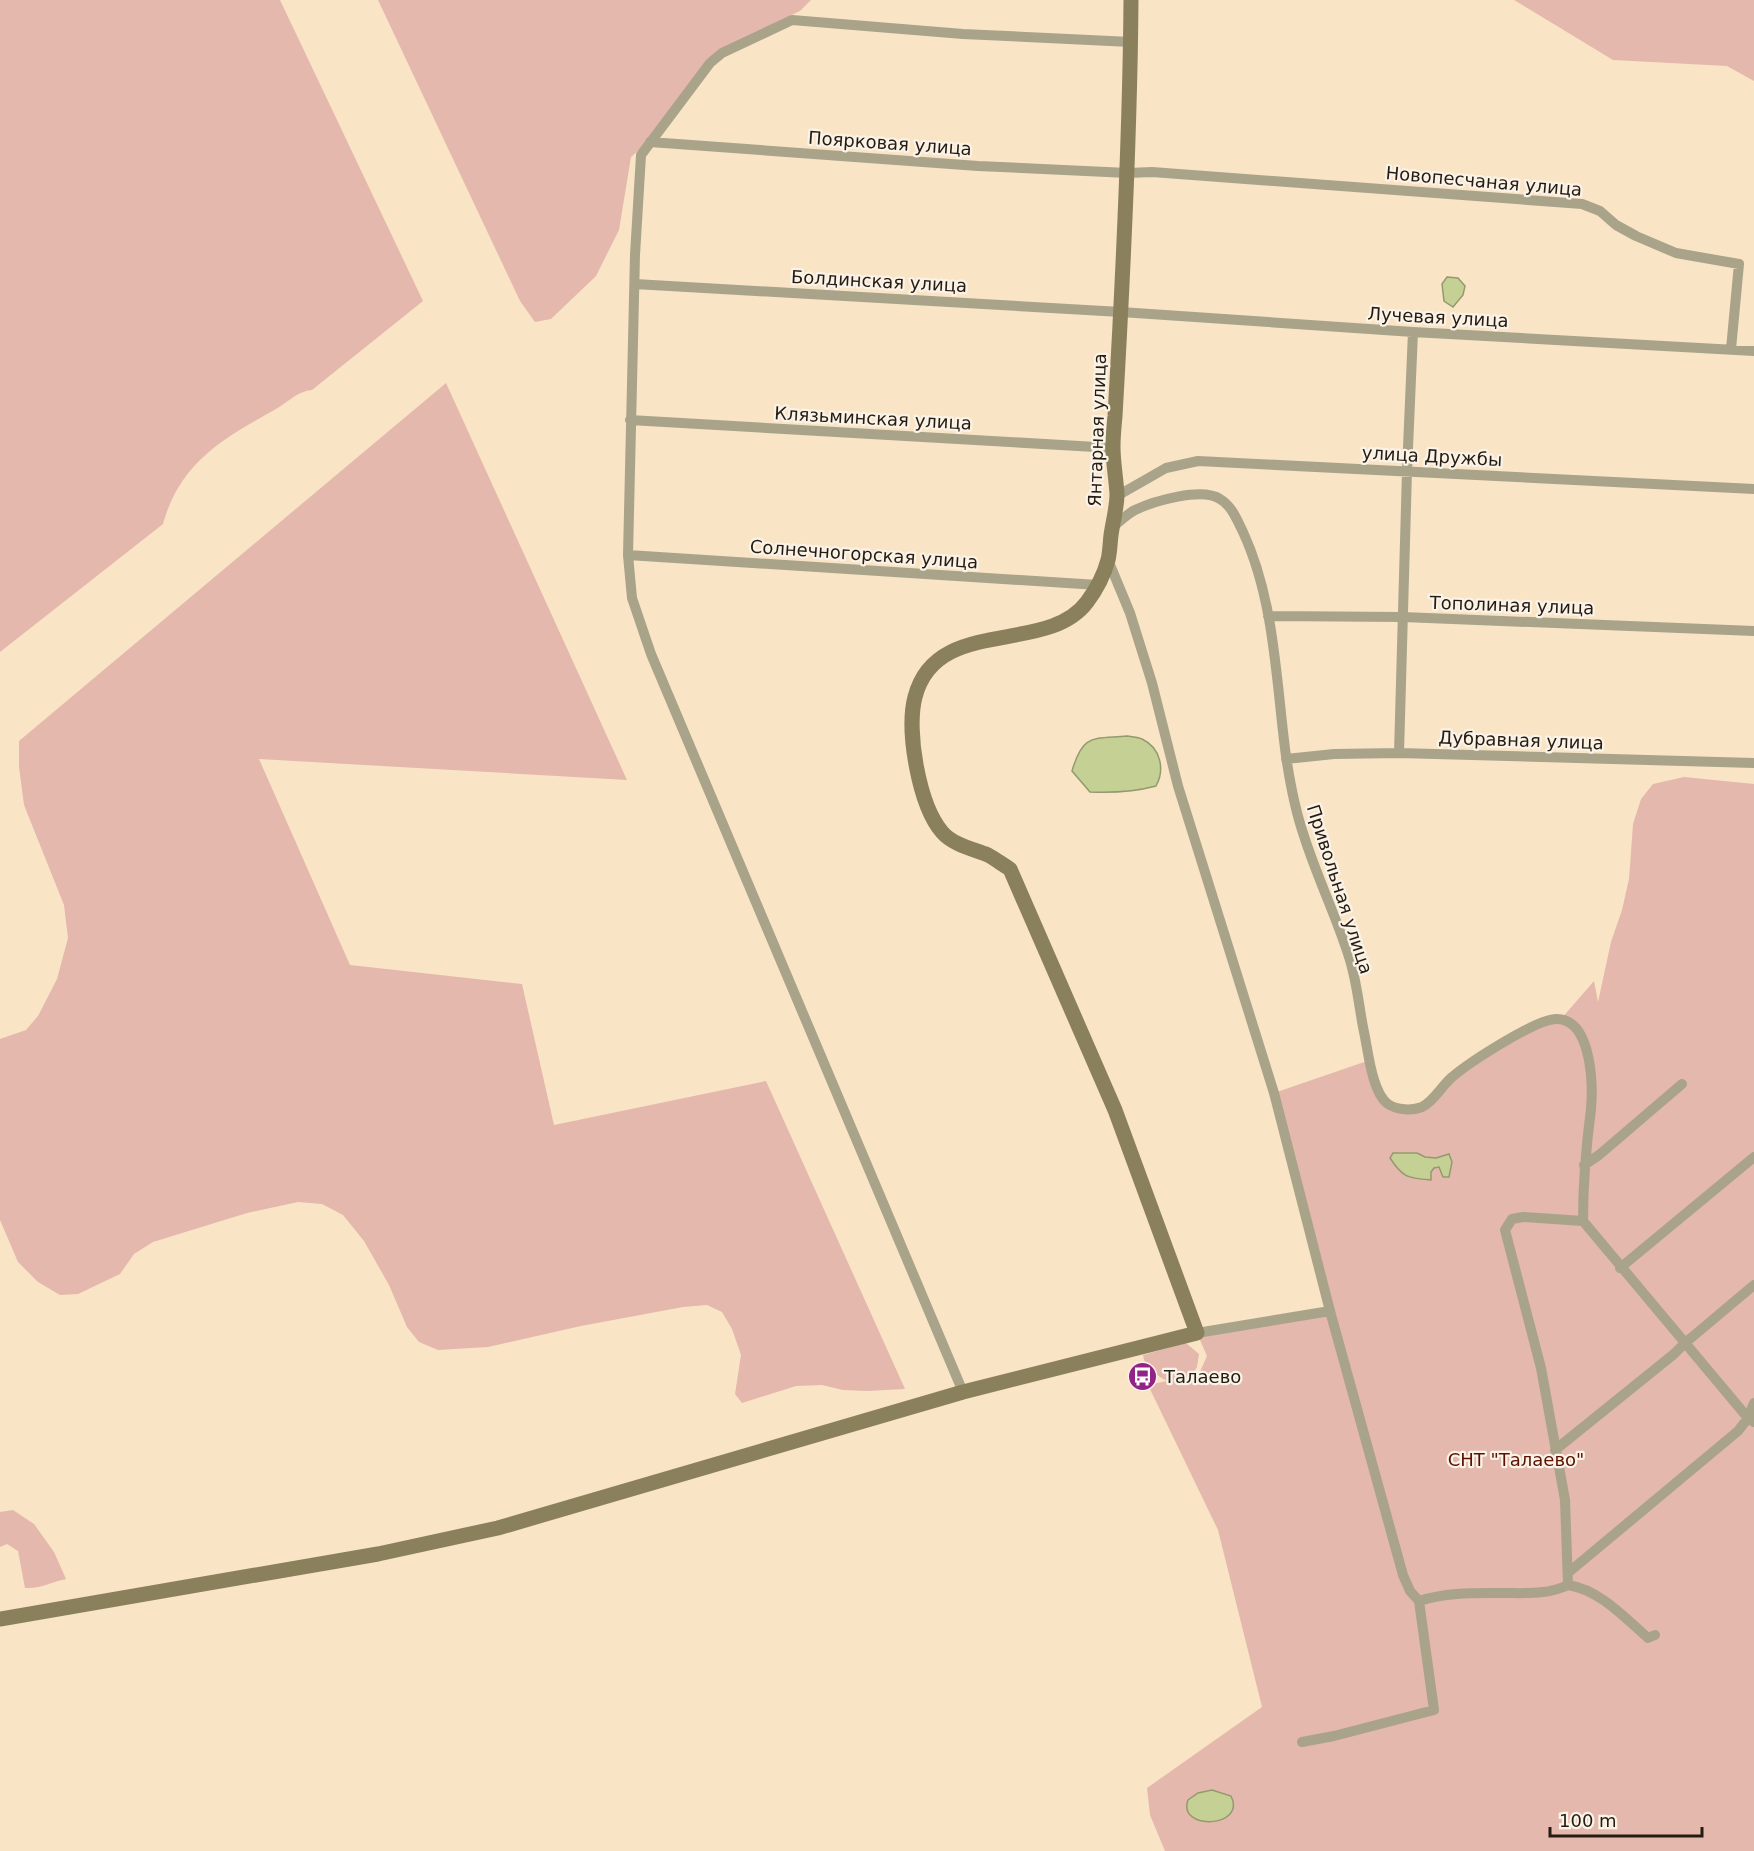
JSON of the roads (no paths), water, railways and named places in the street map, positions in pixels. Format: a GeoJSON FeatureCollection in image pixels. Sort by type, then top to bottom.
{"type":"FeatureCollection","features":[{"type":"Feature","properties":{"kind":"street","name":"Янтарная улица"},"geometry":{"type":"LineString","coordinates":[[1131,0],[1128,173],[1113,448],[1117,496],[1108,560],[1098,585],[1087,603],[1073,618],[1044,628],[965,645],[944,655],[926,673],[915,696],[912,742],[923,792],[930,812],[942,833],[967,848],[990,856],[1010,869],[1114,1110],[1197,1333]]}},
{"type":"Feature","properties":{"kind":"street"},"geometry":{"type":"LineString","coordinates":[[963,1392],[651,654],[632,598],[628,555],[630,420],[641,155],[710,63],[722,53],[783,22],[792,20],[963,34],[1131,42]]}},
{"type":"Feature","properties":{"kind":"street","name":"Поярковая улица"},"geometry":{"type":"LineString","coordinates":[[650,142],[978,166],[1128,173]]}},
{"type":"Feature","properties":{"kind":"street","name":"Новопесчаная улица"},"geometry":{"type":"LineString","coordinates":[[1128,173],[1152,172],[1582,204],[1600,211],[1616,225],[1636,236],[1676,253],[1739,264],[1731,349]]}},
{"type":"Feature","properties":{"kind":"street","name":"Болдинская улица"},"geometry":{"type":"LineString","coordinates":[[634,284],[1121,312]]}},
{"type":"Feature","properties":{"kind":"street","name":"Лучевая улица"},"geometry":{"type":"LineString","coordinates":[[1121,312],[1413,332],[1754,351]]}},
{"type":"Feature","properties":{"kind":"street"},"geometry":{"type":"LineString","coordinates":[[1400,753],[1413,332]]}},
{"type":"Feature","properties":{"kind":"street","name":"Клязьминская улица"},"geometry":{"type":"LineString","coordinates":[[630,420],[1113,448]]}},
{"type":"Feature","properties":{"kind":"street","name":"улица Дружбы"},"geometry":{"type":"LineString","coordinates":[[1117,496],[1166,468],[1198,461],[1754,489]]}},
{"type":"Feature","properties":{"kind":"street","name":"Привольная улица"},"geometry":{"type":"LineString","coordinates":[[1112,528],[1133,510],[1164,500],[1206,493],[1219,498],[1235,515],[1261,576],[1286,759],[1303,835],[1350,959],[1376,1084],[1387,1103],[1407,1109],[1425,1106],[1449,1080],[1498,1047],[1528,1028],[1553,1019],[1561,1019],[1576,1028],[1585,1046],[1592,1072],[1592,1094],[1584,1165]]}},
{"type":"Feature","properties":{"kind":"street","name":"Солнечногорская улица"},"geometry":{"type":"LineString","coordinates":[[628,555],[1098,585]]}},
{"type":"Feature","properties":{"kind":"street"},"geometry":{"type":"LineString","coordinates":[[1108,560],[1134,623],[1178,786],[1274,1093],[1330,1311],[1403,1575],[1410,1591],[1419,1601],[1434,1710],[1302,1742]]}},
{"type":"Feature","properties":{"kind":"street","name":"Тополиная улица"},"geometry":{"type":"LineString","coordinates":[[1268,616],[1403,617],[1754,631]]}},
{"type":"Feature","properties":{"kind":"street","name":"Дубравная улица"},"geometry":{"type":"LineString","coordinates":[[1286,759],[1334,754],[1400,753],[1754,763]]}},
{"type":"Feature","properties":{"kind":"street"},"geometry":{"type":"LineString","coordinates":[[1682,1084],[1599,1155],[1584,1165],[1583,1221],[1620,1268],[1751,1420]]}},
{"type":"Feature","properties":{"kind":"street"},"geometry":{"type":"LineString","coordinates":[[1620,1268],[1754,1157]]}},
{"type":"Feature","properties":{"kind":"street"},"geometry":{"type":"LineString","coordinates":[[1568,1585],[1565,1500],[1540,1368],[1505,1230],[1512,1219],[1523,1217],[1583,1221]]}},
{"type":"Feature","properties":{"kind":"street"},"geometry":{"type":"LineString","coordinates":[[1555,1450],[1674,1354],[1754,1285]]}},
{"type":"Feature","properties":{"kind":"street"},"geometry":{"type":"LineString","coordinates":[[0,1619],[378,1554],[498,1528],[963,1392],[1197,1333],[1330,1311]]}},
{"type":"Feature","properties":{"kind":"street"},"geometry":{"type":"LineString","coordinates":[[1569,1572],[1751,1420],[1754,1403]]}},
{"type":"Feature","properties":{"kind":"street"},"geometry":{"type":"LineString","coordinates":[[1419,1601],[1440,1595],[1470,1593],[1548,1593],[1568,1585],[1577,1586],[1605,1601],[1648,1638],[1655,1635]]}},
{"type":"Feature","properties":{"kind":"place","name":"Талаево"},"geometry":{"type":"Point","coordinates":[1143,1376]}},
{"type":"Feature","properties":{"kind":"park label","name":"СНТ \"Талаево\""},"geometry":{"type":"Point","coordinates":[1516,1459]}}]}
